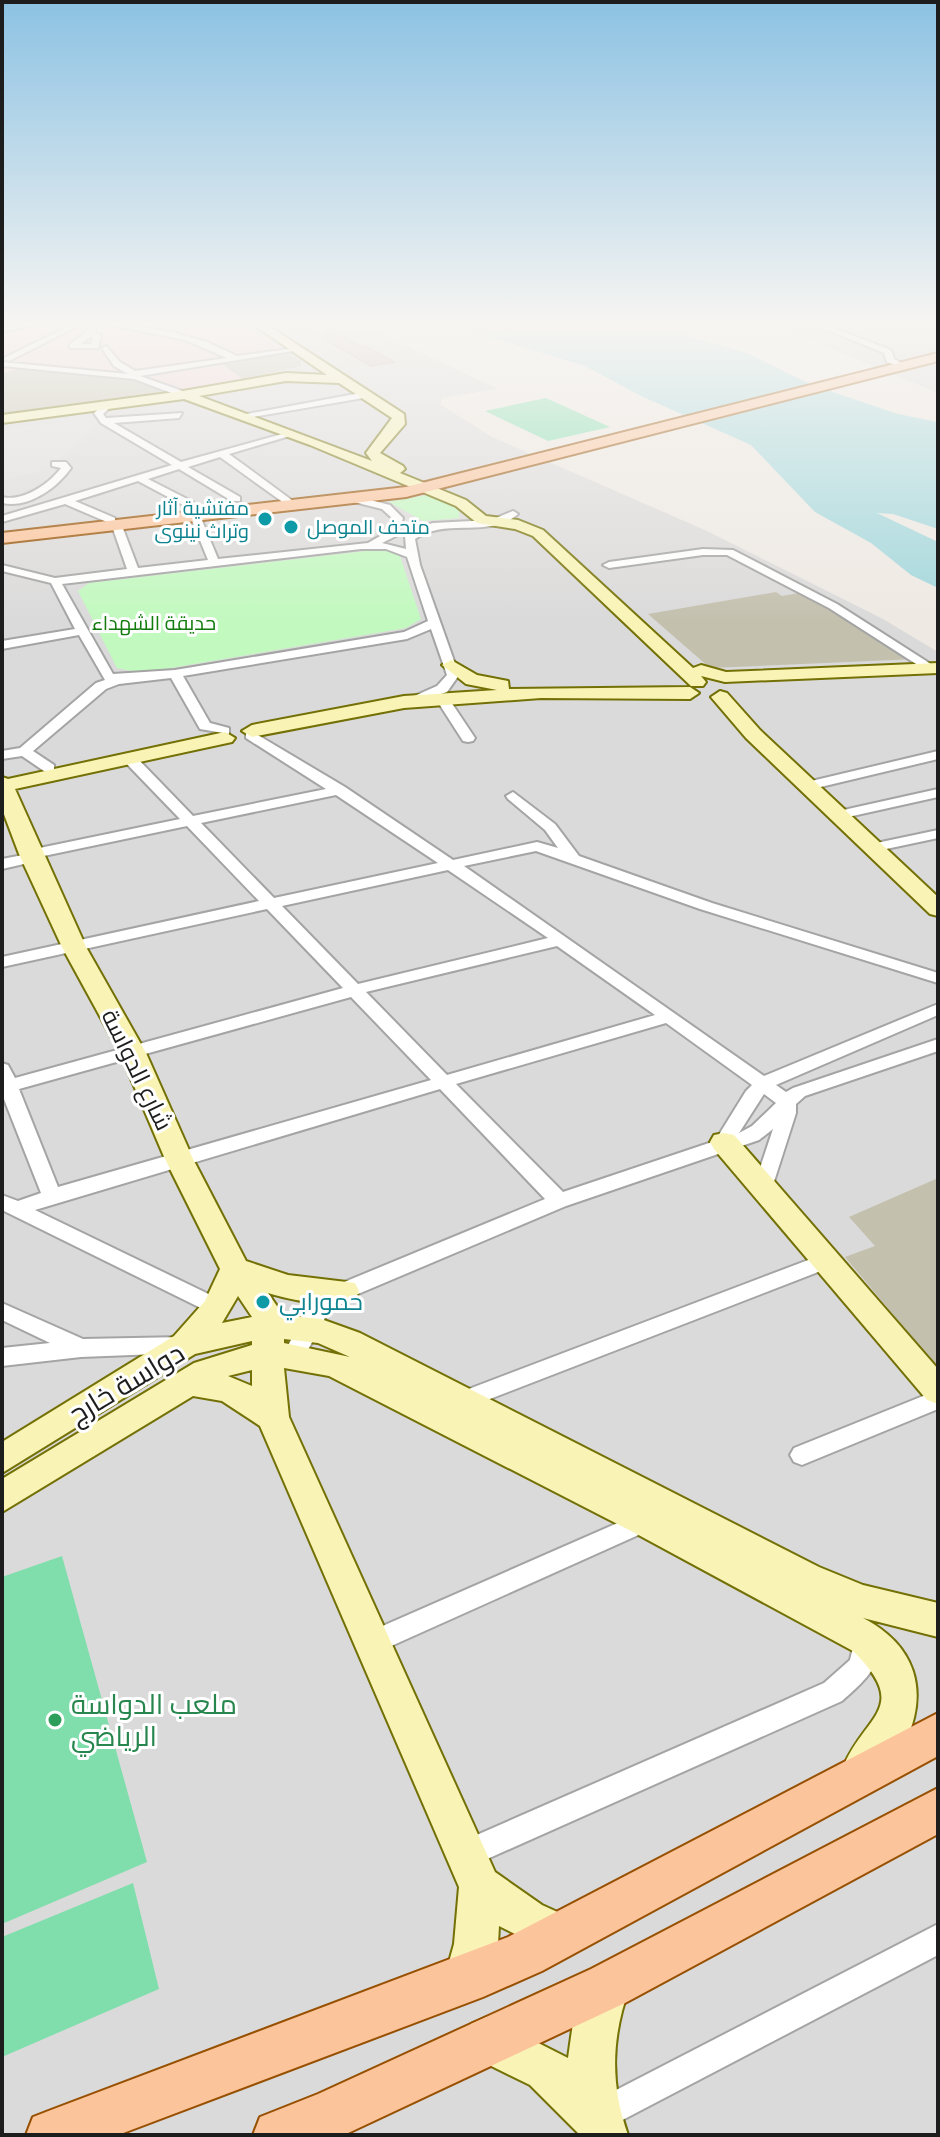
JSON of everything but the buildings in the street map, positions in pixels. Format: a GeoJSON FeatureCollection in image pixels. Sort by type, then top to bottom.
{"type":"FeatureCollection","features":[{"type":"Feature","properties":{"kind":"main road"},"geometry":{"type":"LineString","coordinates":[[114,523],[192,511],[364,499],[676,423]]}},
{"type":"Feature","properties":{"kind":"main road"},"geometry":{"type":"LineString","coordinates":[[2,535],[378,489],[387,482],[383,471]]}},
{"type":"Feature","properties":{"kind":"main road"},"geometry":{"type":"LineString","coordinates":[[51,2135],[466,1980],[560,1935],[938,1733]]}},
{"type":"Feature","properties":{"kind":"main road"},"geometry":{"type":"LineString","coordinates":[[278,2135],[328,2116],[608,1986],[938,1810]]}},
{"type":"Feature","properties":{"kind":"street"},"geometry":{"type":"LineString","coordinates":[[116,423],[178,467],[236,499]]}},
{"type":"Feature","properties":{"kind":"street"},"geometry":{"type":"LineString","coordinates":[[260,423],[315,442],[359,447],[465,505],[478,518],[518,525],[538,533],[706,687]]}},
{"type":"Feature","properties":{"kind":"street"},"geometry":{"type":"LineString","coordinates":[[359,447],[399,423]]}},
{"type":"Feature","properties":{"kind":"street"},"geometry":{"type":"LineString","coordinates":[[2,519],[290,433]]}},
{"type":"Feature","properties":{"kind":"street"},"geometry":{"type":"LineString","coordinates":[[359,447],[383,471],[513,514],[554,533],[753,734],[938,909]]}},
{"type":"Feature","properties":{"kind":"street"},"geometry":{"type":"LineString","coordinates":[[222,454],[288,501]]}},
{"type":"Feature","properties":{"kind":"street"},"geometry":{"type":"LineString","coordinates":[[2,500],[14,503],[55,483],[66,468],[63,464],[55,464]]}},
{"type":"Feature","properties":{"kind":"street"},"geometry":{"type":"LineString","coordinates":[[139,478],[192,511],[214,562]]}},
{"type":"Feature","properties":{"kind":"street"},"geometry":{"type":"LineString","coordinates":[[364,499],[416,523],[491,522],[508,519],[513,514]]}},
{"type":"Feature","properties":{"kind":"street"},"geometry":{"type":"LineString","coordinates":[[65,500],[114,523],[133,571]]}},
{"type":"Feature","properties":{"kind":"street"},"geometry":{"type":"LineString","coordinates":[[2,513],[16,516]]}},
{"type":"Feature","properties":{"kind":"street"},"geometry":{"type":"LineString","coordinates":[[361,546],[394,533],[400,525],[396,516]]}},
{"type":"Feature","properties":{"kind":"street"},"geometry":{"type":"LineString","coordinates":[[252,733],[426,697],[446,687],[453,678],[451,665],[412,555],[410,536],[443,525]]}},
{"type":"Feature","properties":{"kind":"street"},"geometry":{"type":"LineString","coordinates":[[2,568],[55,581],[361,546],[395,547],[412,555]]}},
{"type":"Feature","properties":{"kind":"street"},"geometry":{"type":"LineString","coordinates":[[609,565],[703,552],[729,552],[833,606],[934,674]]}},
{"type":"Feature","properties":{"kind":"street"},"geometry":{"type":"LineString","coordinates":[[55,581],[108,677],[117,680]]}},
{"type":"Feature","properties":{"kind":"street"},"geometry":{"type":"LineString","coordinates":[[2,755],[24,751],[101,686],[117,680],[175,674],[407,635],[434,623]]}},
{"type":"Feature","properties":{"kind":"street"},"geometry":{"type":"LineString","coordinates":[[2,645],[82,631]]}},
{"type":"Feature","properties":{"kind":"street"},"geometry":{"type":"LineString","coordinates":[[451,665],[472,680],[492,685],[706,687],[725,677],[934,674]]}},
{"type":"Feature","properties":{"kind":"street"},"geometry":{"type":"LineString","coordinates":[[175,674],[205,726],[224,734]]}},
{"type":"Feature","properties":{"kind":"street"},"geometry":{"type":"LineString","coordinates":[[404,702],[541,692],[757,685],[820,677]]}},
{"type":"Feature","properties":{"kind":"street"},"geometry":{"type":"LineString","coordinates":[[442,699],[468,738]]}},
{"type":"Feature","properties":{"kind":"street"},"geometry":{"type":"LineString","coordinates":[[2,783],[130,759],[224,734],[239,726],[340,790],[670,1016],[786,1101],[787,1113],[763,1189]]}},
{"type":"Feature","properties":{"kind":"street"},"geometry":{"type":"LineString","coordinates":[[2,783],[49,768],[224,734]]}},
{"type":"Feature","properties":{"kind":"street"},"geometry":{"type":"LineString","coordinates":[[24,751],[49,768]]}},
{"type":"Feature","properties":{"kind":"street"},"geometry":{"type":"LineString","coordinates":[[808,786],[938,755]]}},
{"type":"Feature","properties":{"kind":"street"},"geometry":{"type":"LineString","coordinates":[[130,759],[559,1201]]}},
{"type":"Feature","properties":{"kind":"street","name":"شارع الدواسة"},"geometry":{"type":"LineString","coordinates":[[2,783],[31,856],[74,947],[133,1053],[179,1159],[235,1269],[285,1341]]}},
{"type":"Feature","properties":{"kind":"street"},"geometry":{"type":"LineString","coordinates":[[2,864],[340,790]]}},
{"type":"Feature","properties":{"kind":"street"},"geometry":{"type":"LineString","coordinates":[[839,815],[938,793]]}},
{"type":"Feature","properties":{"kind":"street"},"geometry":{"type":"LineString","coordinates":[[513,796],[550,827],[572,857]]}},
{"type":"Feature","properties":{"kind":"street"},"geometry":{"type":"LineString","coordinates":[[872,848],[938,834]]}},
{"type":"Feature","properties":{"kind":"street"},"geometry":{"type":"LineString","coordinates":[[2,962],[537,846],[706,906],[938,978]]}},
{"type":"Feature","properties":{"kind":"street"},"geometry":{"type":"LineString","coordinates":[[52,1196],[4,1081],[133,1053],[355,990],[557,941]]}},
{"type":"Feature","properties":{"kind":"street"},"geometry":{"type":"LineString","coordinates":[[724,1142],[752,1095],[763,1084],[938,1009]]}},
{"type":"Feature","properties":{"kind":"street"},"geometry":{"type":"LineString","coordinates":[[10,1206],[670,1016]]}},
{"type":"Feature","properties":{"kind":"street"},"geometry":{"type":"LineString","coordinates":[[466,1980],[476,1944],[473,1871],[273,1417],[268,1392],[285,1341],[325,1303],[344,1291],[559,1201],[760,1130],[786,1101],[799,1092],[938,1045]]}},
{"type":"Feature","properties":{"kind":"street"},"geometry":{"type":"LineString","coordinates":[[724,1142],[938,1391]]}},
{"type":"Feature","properties":{"kind":"street"},"geometry":{"type":"LineString","coordinates":[[10,1206],[217,1308]]}},
{"type":"Feature","properties":{"kind":"street"},"geometry":{"type":"LineString","coordinates":[[461,1401],[824,1262]]}},
{"type":"Feature","properties":{"kind":"street"},"geometry":{"type":"LineString","coordinates":[[2,1357],[81,1348],[184,1345],[217,1308],[235,1269],[286,1287],[344,1291]]}},
{"type":"Feature","properties":{"kind":"street"},"geometry":{"type":"LineString","coordinates":[[2,1311],[81,1348]]}},
{"type":"Feature","properties":{"kind":"street","name":"دواسة خارج"},"geometry":{"type":"LineString","coordinates":[[2,1459],[184,1345],[229,1332],[285,1341]]}},
{"type":"Feature","properties":{"kind":"street"},"geometry":{"type":"LineString","coordinates":[[285,1341],[335,1336],[806,1578],[860,1601],[938,1620]]}},
{"type":"Feature","properties":{"kind":"street"},"geometry":{"type":"LineString","coordinates":[[285,1341],[645,1521],[866,1639],[879,1650],[896,1676],[900,1692],[899,1714],[882,1747],[839,1785]]}},
{"type":"Feature","properties":{"kind":"street","name":"دواسة خارج"},"geometry":{"type":"LineString","coordinates":[[2,1497],[185,1383],[226,1363],[285,1341]]}},
{"type":"Feature","properties":{"kind":"street"},"geometry":{"type":"LineString","coordinates":[[185,1383],[218,1384],[233,1389],[273,1417]]}},
{"type":"Feature","properties":{"kind":"street"},"geometry":{"type":"LineString","coordinates":[[802,1455],[938,1399]]}},
{"type":"Feature","properties":{"kind":"street"},"geometry":{"type":"LineString","coordinates":[[371,1643],[645,1521]]}},
{"type":"Feature","properties":{"kind":"street"},"geometry":{"type":"LineString","coordinates":[[473,1871],[833,1692],[862,1666],[866,1639]]}},
{"type":"Feature","properties":{"kind":"street"},"geometry":{"type":"LineString","coordinates":[[473,1871],[527,1920],[560,1935]]}},
{"type":"Feature","properties":{"kind":"street"},"geometry":{"type":"LineString","coordinates":[[601,2126],[938,1939]]}},
{"type":"Feature","properties":{"kind":"street"},"geometry":{"type":"LineString","coordinates":[[601,2126],[591,2082],[590,2047],[608,1986]]}},
{"type":"Feature","properties":{"kind":"street"},"geometry":{"type":"LineString","coordinates":[[487,2040],[546,2069],[601,2126]]}},
{"type":"Feature","properties":{"kind":"shaded area"},"geometry":{"type":"Polygon","coordinates":[[[2,423],[469,423],[492,437],[707,531],[883,619],[938,652],[938,2135],[2,2135],[2,423]]]}},
{"type":"Feature","properties":{"kind":"shaded area"},"geometry":{"type":"Polygon","coordinates":[[[99,423],[68,456],[61,456],[55,464],[60,468],[2,480],[2,429],[99,423]]]}},
{"type":"Feature","properties":{"kind":"shaded area"},"geometry":{"type":"Polygon","coordinates":[[[776,592],[782,596],[804,592],[917,659],[710,668],[648,614],[776,592]]]}},
{"type":"Feature","properties":{"kind":"shaded area"},"geometry":{"type":"Polygon","coordinates":[[[938,1178],[938,1368],[845,1257],[875,1246],[849,1217],[938,1178]]]}},
{"type":"Feature","properties":{"kind":"green space"},"geometry":{"type":"Polygon","coordinates":[[[510,423],[601,423],[610,427],[548,441],[510,423]]]}},
{"type":"Feature","properties":{"kind":"green space"},"geometry":{"type":"Polygon","coordinates":[[[437,493],[459,511],[459,518],[423,521],[389,502],[437,493]]]}},
{"type":"Feature","properties":{"kind":"green space","name":"حديقة الشهداء"},"geometry":{"type":"Polygon","coordinates":[[[383,549],[399,553],[421,619],[406,628],[141,673],[117,668],[78,591],[89,583],[383,549]]]}},
{"type":"Feature","properties":{"kind":"green space","name":"ملعب الدواسة الرياضي"},"geometry":{"type":"Polygon","coordinates":[[[62,1556],[147,1862],[2,1924],[2,1577],[62,1556]]]}},
{"type":"Feature","properties":{"kind":"green space"},"geometry":{"type":"Polygon","coordinates":[[[133,1883],[159,1989],[2,2057],[2,1937],[133,1883]]]}},
{"type":"Feature","properties":{"kind":"water"},"geometry":{"type":"Polygon","coordinates":[[[701,423],[938,423],[938,529],[893,514],[877,513],[938,542],[938,588],[911,575],[871,543],[815,512],[751,445],[701,423]]]}},
{"type":"Feature","properties":{"kind":"place","name":"مفتشية آثار وتراث نينوى"},"geometry":{"type":"Point","coordinates":[265,519]}},
{"type":"Feature","properties":{"kind":"place","name":"متحف الموصل"},"geometry":{"type":"Point","coordinates":[291,527]}},
{"type":"Feature","properties":{"kind":"place","name":"حمورابي"},"geometry":{"type":"Point","coordinates":[263,1302]}},
{"type":"Feature","properties":{"kind":"place","name":"ملعب الدواسة الرياضي"},"geometry":{"type":"Point","coordinates":[55,1720]}}]}
